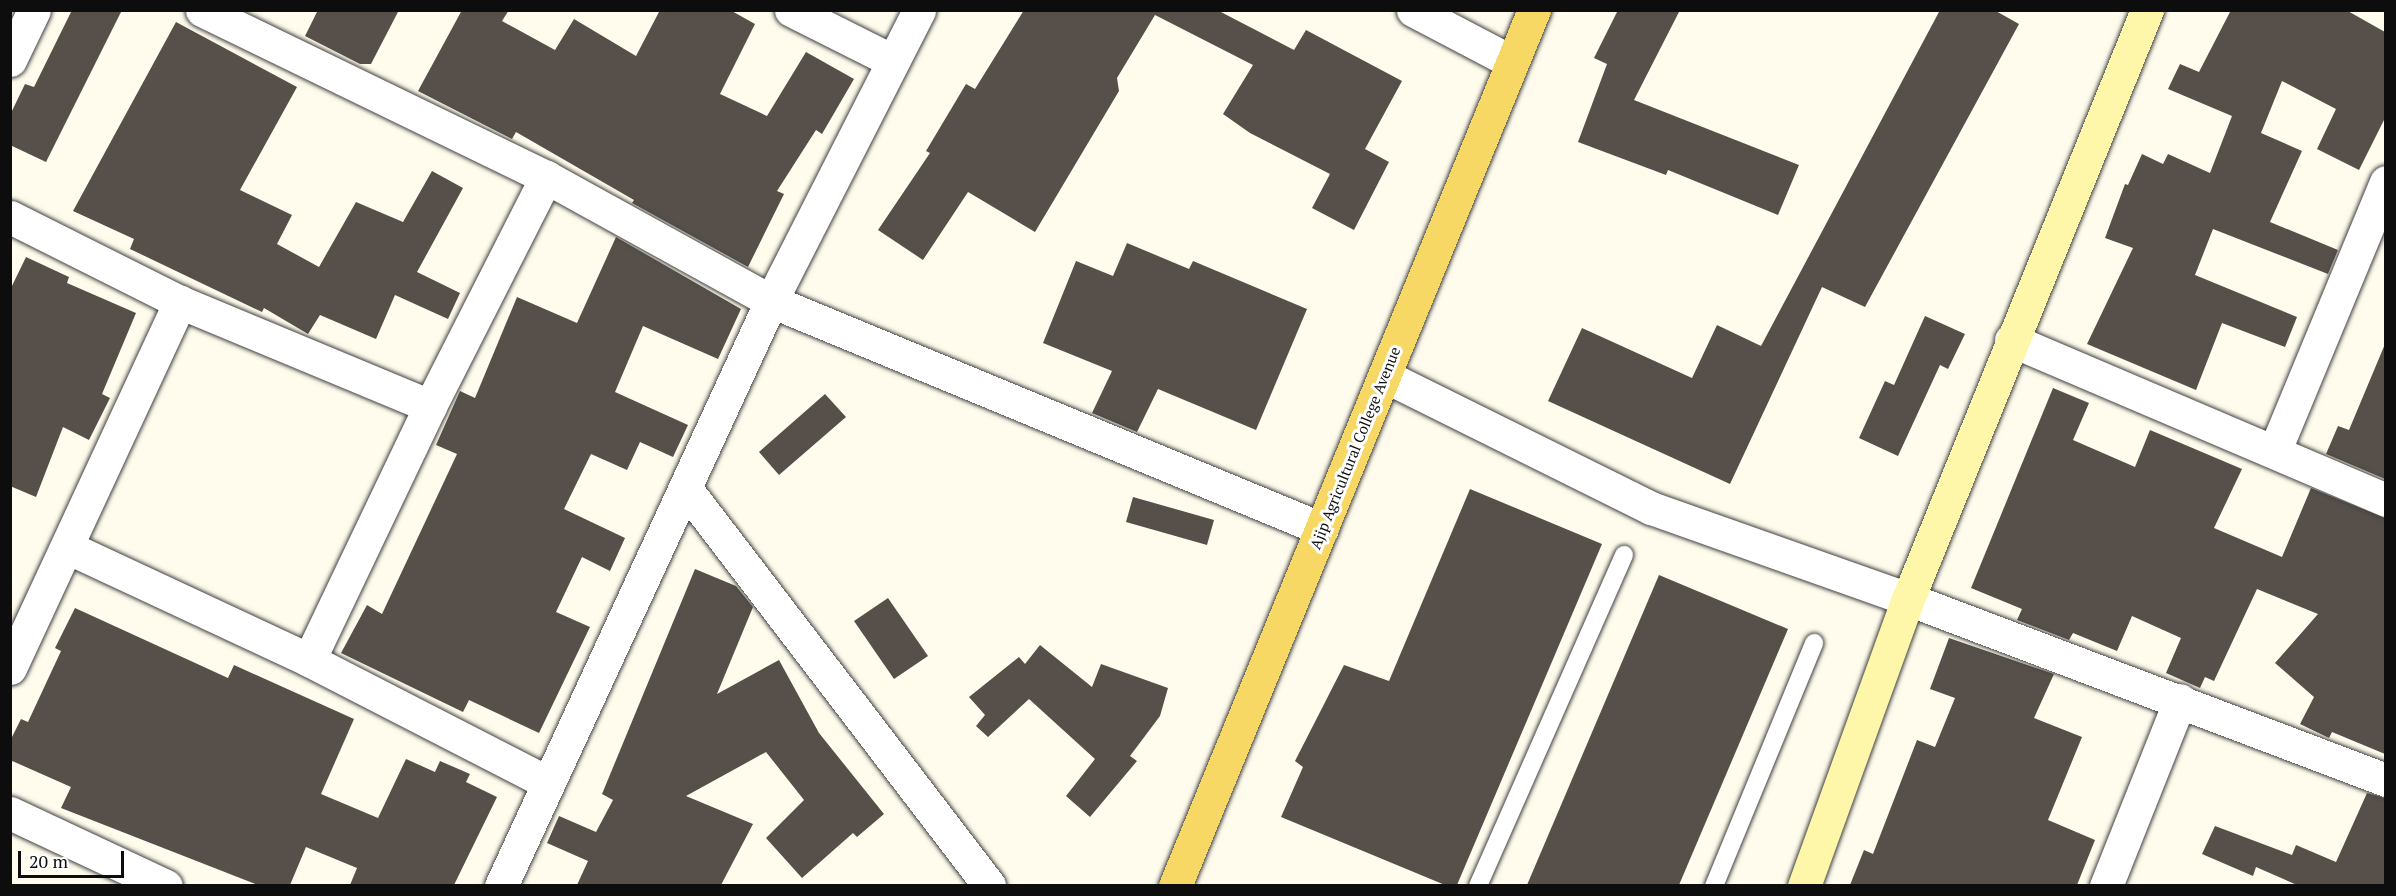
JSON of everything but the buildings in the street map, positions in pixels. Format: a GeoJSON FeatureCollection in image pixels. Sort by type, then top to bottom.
{"type":"FeatureCollection","features":[{"type":"Feature","properties":{"kind":"main road","name":"Ajip Agricultural College Avenue"},"geometry":{"type":"LineString","coordinates":[[1175,885],[1385,376],[1510,61],[1534,10]]}},
{"type":"Feature","properties":{"kind":"main road"},"geometry":{"type":"LineString","coordinates":[[1803,885],[1908,599],[2011,340],[2147,10]]}},
{"type":"Feature","properties":{"kind":"street"},"geometry":{"type":"LineString","coordinates":[[10,60],[34,10]]}},
{"type":"Feature","properties":{"kind":"street"},"geometry":{"type":"LineString","coordinates":[[202,10],[546,177],[771,301],[1322,529]]}},
{"type":"Feature","properties":{"kind":"street"},"geometry":{"type":"LineString","coordinates":[[791,10],[893,61]]}},
{"type":"Feature","properties":{"kind":"street"},"geometry":{"type":"LineString","coordinates":[[501,885],[771,301],[919,10]]}},
{"type":"Feature","properties":{"kind":"street"},"geometry":{"type":"LineString","coordinates":[[1413,10],[1510,61]]}},
{"type":"Feature","properties":{"kind":"street"},"geometry":{"type":"LineString","coordinates":[[309,660],[430,406],[546,177]]}},
{"type":"Feature","properties":{"kind":"street"},"geometry":{"type":"LineString","coordinates":[[2275,450],[2385,182]]}},
{"type":"Feature","properties":{"kind":"street"},"geometry":{"type":"LineString","coordinates":[[10,217],[180,302],[430,406]]}},
{"type":"Feature","properties":{"kind":"street"},"geometry":{"type":"LineString","coordinates":[[10,668],[69,548],[180,302]]}},
{"type":"Feature","properties":{"kind":"street"},"geometry":{"type":"LineString","coordinates":[[2011,340],[2275,450],[2385,500]]}},
{"type":"Feature","properties":{"kind":"street"},"geometry":{"type":"LineString","coordinates":[[1385,376],[1651,508],[1908,599],[2180,700],[2385,780]]}},
{"type":"Feature","properties":{"kind":"street"},"geometry":{"type":"LineString","coordinates":[[686,489],[988,885]]}},
{"type":"Feature","properties":{"kind":"street"},"geometry":{"type":"LineString","coordinates":[[69,548],[309,660],[548,783]]}},
{"type":"Feature","properties":{"kind":"street"},"geometry":{"type":"LineString","coordinates":[[2106,885],[2180,700]]}},
{"type":"Feature","properties":{"kind":"street"},"geometry":{"type":"LineString","coordinates":[[10,813],[166,885]]}},
{"type":"Feature","properties":{"kind":"lane"},"geometry":{"type":"LineString","coordinates":[[1478,885],[1624,555]]}},
{"type":"Feature","properties":{"kind":"lane"},"geometry":{"type":"LineString","coordinates":[[1714,885],[1814,643]]}}]}
